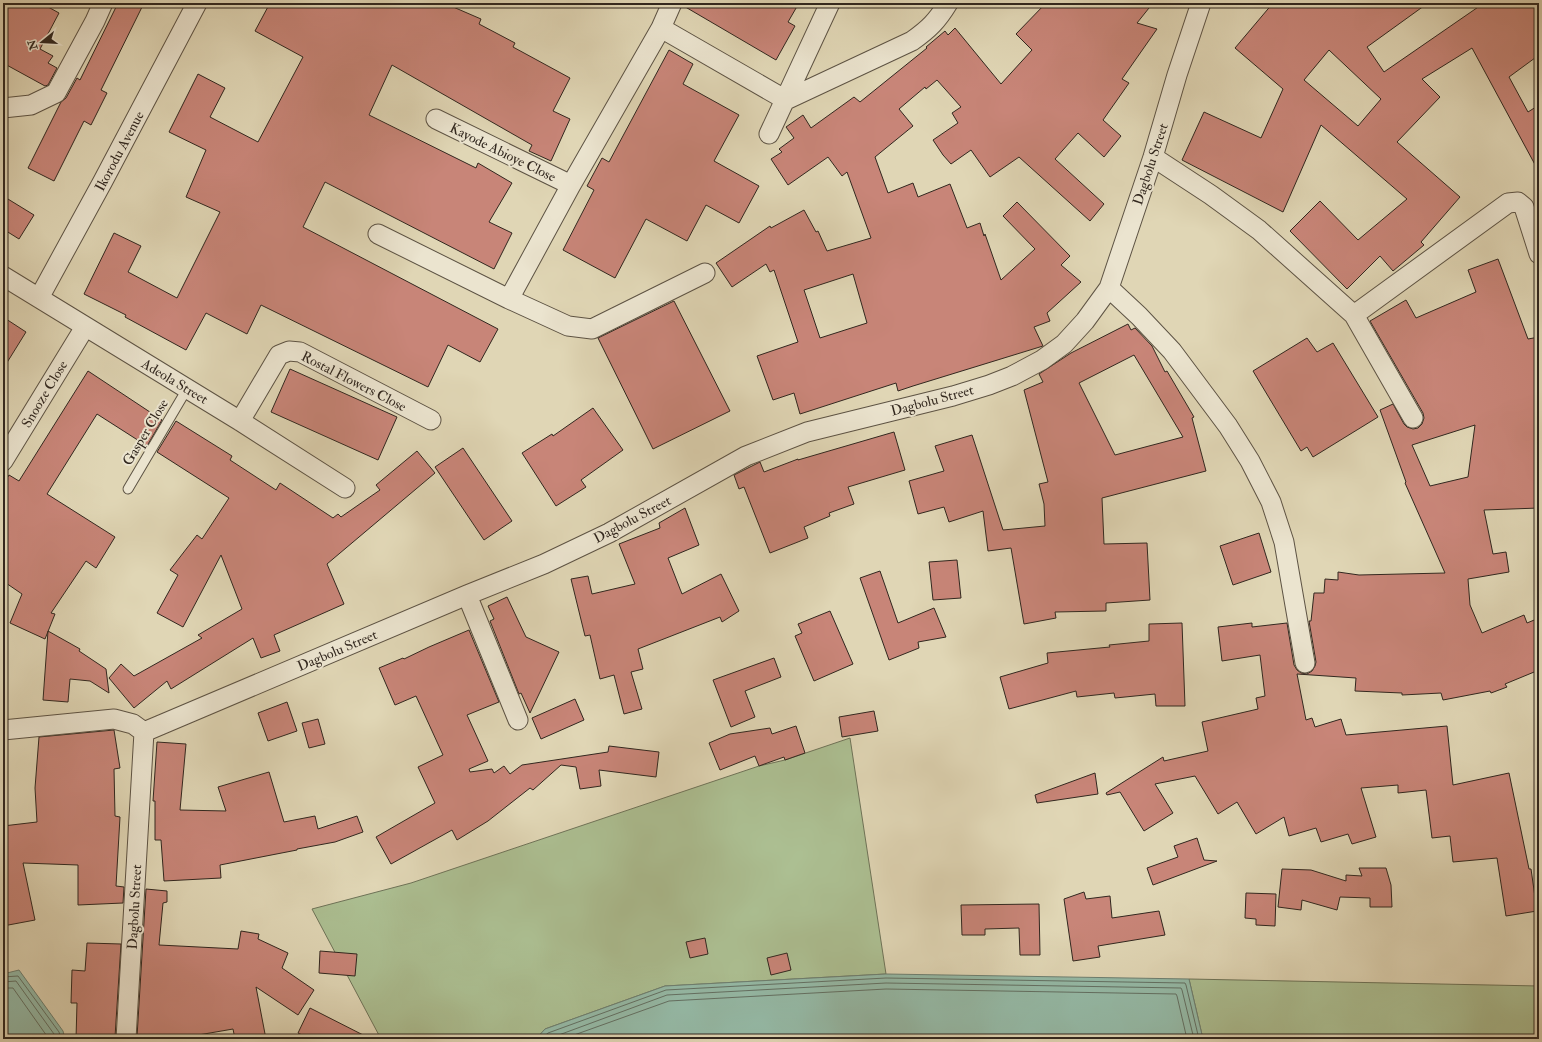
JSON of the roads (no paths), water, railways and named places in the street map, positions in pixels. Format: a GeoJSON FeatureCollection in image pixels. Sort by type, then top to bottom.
{"type":"FeatureCollection","features":[{"type":"Feature","properties":{"kind":"street"},"geometry":{"type":"LineString","coordinates":[[3,108],[31,105],[56,93],[95,21],[103,3]]}},
{"type":"Feature","properties":{"kind":"street","name":"Ikorodu Avenue"},"geometry":{"type":"LineString","coordinates":[[39,298],[197,3]]}},
{"type":"Feature","properties":{"kind":"street"},"geometry":{"type":"LineString","coordinates":[[509,299],[571,185],[661,28],[672,3]]}},
{"type":"Feature","properties":{"kind":"street"},"geometry":{"type":"LineString","coordinates":[[769,134],[830,3]]}},
{"type":"Feature","properties":{"kind":"street"},"geometry":{"type":"LineString","coordinates":[[786,100],[912,41],[929,29],[939,19],[948,3]]}},
{"type":"Feature","properties":{"kind":"street","name":"Dagbolu Street"},"geometry":{"type":"LineString","coordinates":[[126,1039],[144,732],[544,564],[609,533],[746,456],[807,432],[953,396],[1012,376],[1042,360],[1064,344],[1085,321],[1109,288],[1153,157],[1177,75],[1201,3]]}},
{"type":"Feature","properties":{"kind":"street"},"geometry":{"type":"LineString","coordinates":[[661,28],[786,100]]}},
{"type":"Feature","properties":{"kind":"street","name":"Kayode Abioye Close"},"geometry":{"type":"LineString","coordinates":[[436,120],[571,185]]}},
{"type":"Feature","properties":{"kind":"street"},"geometry":{"type":"LineString","coordinates":[[1153,157],[1211,195],[1259,230],[1354,315],[1413,418]]}},
{"type":"Feature","properties":{"kind":"street"},"geometry":{"type":"LineString","coordinates":[[1354,315],[1508,203],[1518,202],[1524,207],[1539,254]]}},
{"type":"Feature","properties":{"kind":"street"},"geometry":{"type":"LineString","coordinates":[[378,234],[509,299],[568,326],[592,329],[705,273]]}},
{"type":"Feature","properties":{"kind":"street","name":"Adeola Street"},"geometry":{"type":"LineString","coordinates":[[3,276],[240,421],[345,488]]}},
{"type":"Feature","properties":{"kind":"street"},"geometry":{"type":"LineString","coordinates":[[1109,288],[1139,316],[1172,351],[1228,426],[1250,461],[1271,502],[1284,542],[1305,662]]}},
{"type":"Feature","properties":{"kind":"street","name":"Snooze Close"},"geometry":{"type":"LineString","coordinates":[[3,461],[85,327]]}},
{"type":"Feature","properties":{"kind":"street","name":"Rostal Flowers Close"},"geometry":{"type":"LineString","coordinates":[[240,421],[279,355],[289,351],[300,352],[431,420]]}},
{"type":"Feature","properties":{"kind":"street"},"geometry":{"type":"LineString","coordinates":[[467,596],[518,720]]}},
{"type":"Feature","properties":{"kind":"street"},"geometry":{"type":"LineString","coordinates":[[3,730],[114,719],[133,724],[144,732]]}},
{"type":"Feature","properties":{"kind":"lane","name":"Gasper Close"},"geometry":{"type":"LineString","coordinates":[[128,489],[187,389]]}},
{"type":"Feature","properties":{"kind":"water"},"geometry":{"type":"Polygon","coordinates":[[[19,970],[63,1031],[65,1039],[3,1039],[3,974],[19,970]]]}},
{"type":"Feature","properties":{"kind":"water"},"geometry":{"type":"Polygon","coordinates":[[[886,974],[1189,979],[1203,1039],[536,1039],[545,1029],[665,986],[886,974]]]}}]}
